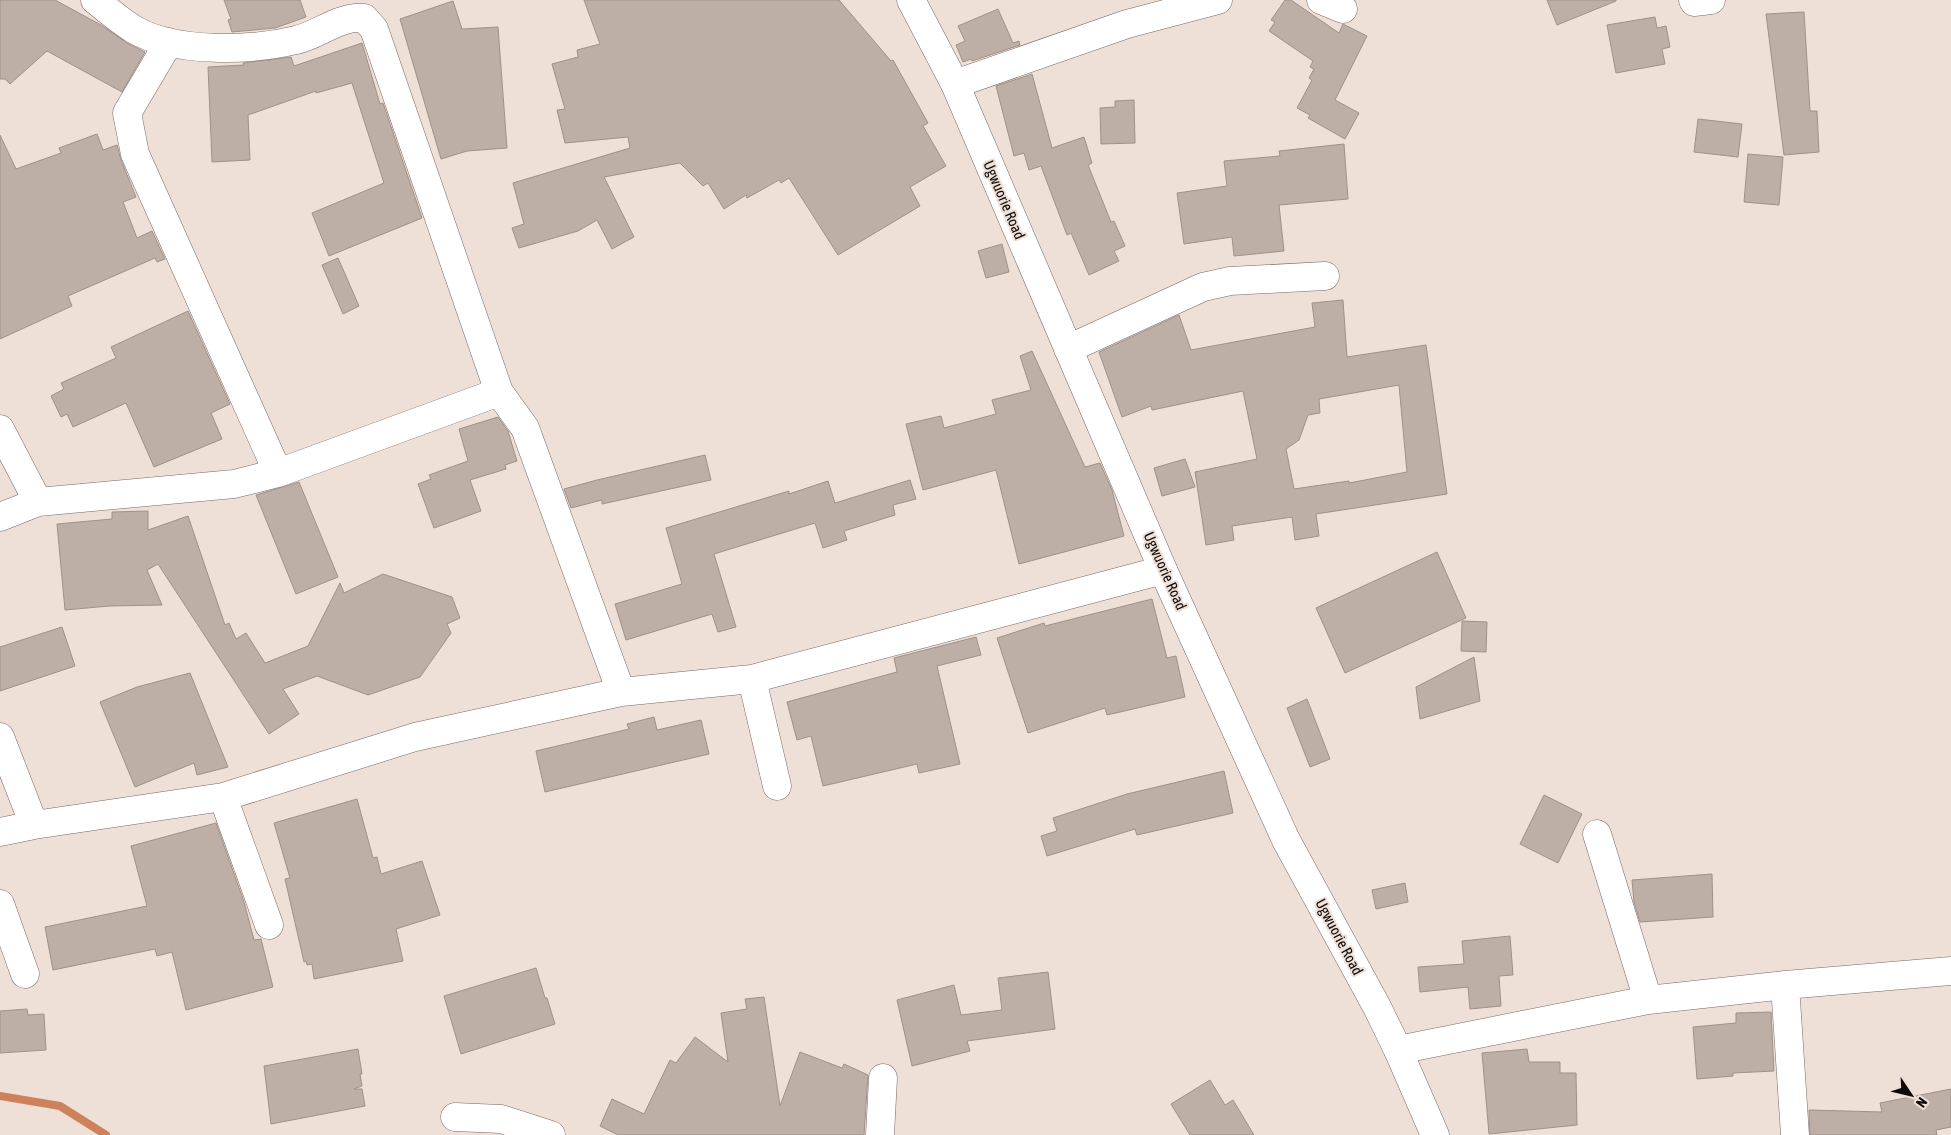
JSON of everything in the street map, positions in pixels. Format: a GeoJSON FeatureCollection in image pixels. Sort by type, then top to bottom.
{"type":"FeatureCollection","features":[{"type":"Feature","properties":{"kind":"street"},"geometry":{"type":"LineString","coordinates":[[96,0],[135,30],[169,42],[206,48],[248,46],[297,40],[352,17],[364,18],[374,29],[499,392],[525,428],[622,692]]}},
{"type":"Feature","properties":{"kind":"street","name":"Ugwuorie Road"},"geometry":{"type":"LineString","coordinates":[[911,0],[955,84],[1164,570],[1286,840],[1377,1007],[1398,1050],[1434,1135]]}},
{"type":"Feature","properties":{"kind":"street"},"geometry":{"type":"LineString","coordinates":[[955,84],[1127,24],[1218,0]]}},
{"type":"Feature","properties":{"kind":"street"},"geometry":{"type":"LineString","coordinates":[[1693,0],[1694,2],[1711,0]]}},
{"type":"Feature","properties":{"kind":"street"},"geometry":{"type":"LineString","coordinates":[[169,42],[127,113],[135,154],[278,473]]}},
{"type":"Feature","properties":{"kind":"street"},"geometry":{"type":"LineString","coordinates":[[1068,349],[1203,287],[1230,281],[1325,276]]}},
{"type":"Feature","properties":{"kind":"street"},"geometry":{"type":"LineString","coordinates":[[0,517],[38,502],[234,484],[278,473],[499,392]]}},
{"type":"Feature","properties":{"kind":"street"},"geometry":{"type":"LineString","coordinates":[[0,429],[38,502]]}},
{"type":"Feature","properties":{"kind":"street"},"geometry":{"type":"LineString","coordinates":[[0,832],[34,825],[223,797],[415,738],[622,692],[752,680],[1164,570]]}},
{"type":"Feature","properties":{"kind":"street"},"geometry":{"type":"LineString","coordinates":[[752,680],[777,786]]}},
{"type":"Feature","properties":{"kind":"street"},"geometry":{"type":"LineString","coordinates":[[0,737],[34,825]]}},
{"type":"Feature","properties":{"kind":"street"},"geometry":{"type":"LineString","coordinates":[[223,797],[269,925]]}},
{"type":"Feature","properties":{"kind":"street"},"geometry":{"type":"LineString","coordinates":[[1597,834],[1648,1000]]}},
{"type":"Feature","properties":{"kind":"street"},"geometry":{"type":"LineString","coordinates":[[0,904],[25,974]]}},
{"type":"Feature","properties":{"kind":"street"},"geometry":{"type":"LineString","coordinates":[[1398,1050],[1648,1000],[1785,985],[1951,971]]}},
{"type":"Feature","properties":{"kind":"street"},"geometry":{"type":"LineString","coordinates":[[1785,985],[1795,1135]]}},
{"type":"Feature","properties":{"kind":"street"},"geometry":{"type":"LineString","coordinates":[[880,1135],[883,1078]]}},
{"type":"Feature","properties":{"kind":"street"},"geometry":{"type":"LineString","coordinates":[[455,1117],[501,1120],[551,1135]]}},
{"type":"Feature","properties":{"kind":"building"},"geometry":{"type":"Polygon","coordinates":[[[0,0],[55,0],[145,52],[122,92],[47,51],[10,84],[5,79],[0,79],[0,0]]]}},
{"type":"Feature","properties":{"kind":"building"},"geometry":{"type":"Polygon","coordinates":[[[224,0],[300,0],[306,17],[275,28],[232,32],[228,20],[231,19],[224,0]]]}},
{"type":"Feature","properties":{"kind":"building"},"geometry":{"type":"Polygon","coordinates":[[[584,0],[839,0],[891,61],[893,60],[928,123],[923,126],[946,166],[910,187],[920,206],[838,255],[789,178],[781,183],[779,180],[747,198],[746,195],[724,209],[708,183],[703,186],[680,163],[604,177],[634,237],[612,249],[597,220],[578,231],[519,248],[512,228],[524,224],[513,183],[630,148],[628,137],[565,143],[557,110],[565,109],[552,64],[578,57],[577,50],[600,44],[584,0]]]}},
{"type":"Feature","properties":{"kind":"building"},"geometry":{"type":"Polygon","coordinates":[[[1285,0],[1291,0],[1339,33],[1343,24],[1367,36],[1335,100],[1359,113],[1345,139],[1308,118],[1310,115],[1297,108],[1312,80],[1309,78],[1314,69],[1310,67],[1313,61],[1269,31],[1275,22],[1271,20],[1285,0]]]}},
{"type":"Feature","properties":{"kind":"building"},"geometry":{"type":"Polygon","coordinates":[[[1547,0],[1616,0],[1616,1],[1557,25],[1547,0]]]}},
{"type":"Feature","properties":{"kind":"building"},"geometry":{"type":"Polygon","coordinates":[[[453,1],[462,29],[498,27],[507,148],[467,151],[441,159],[400,19],[453,1]]]}},
{"type":"Feature","properties":{"kind":"building"},"geometry":{"type":"Polygon","coordinates":[[[998,9],[1013,43],[1019,41],[1020,45],[972,61],[971,59],[963,62],[956,45],[965,41],[958,26],[998,9]]]}},
{"type":"Feature","properties":{"kind":"building"},"geometry":{"type":"Polygon","coordinates":[[[1804,12],[1810,111],[1817,111],[1819,152],[1784,155],[1766,14],[1804,12]]]}},
{"type":"Feature","properties":{"kind":"building"},"geometry":{"type":"Polygon","coordinates":[[[1655,17],[1657,28],[1666,26],[1670,47],[1662,49],[1665,64],[1616,73],[1607,25],[1655,17]]]}},
{"type":"Feature","properties":{"kind":"building"},"geometry":{"type":"Polygon","coordinates":[[[362,43],[380,104],[383,103],[422,218],[329,256],[312,213],[384,183],[352,83],[316,93],[316,91],[248,115],[250,160],[212,162],[208,67],[244,65],[243,63],[291,57],[294,66],[362,43]]]}},
{"type":"Feature","properties":{"kind":"building"},"geometry":{"type":"Polygon","coordinates":[[[1032,74],[1052,148],[1084,137],[1092,163],[1088,165],[1111,222],[1114,221],[1125,246],[1114,251],[1119,261],[1089,275],[1071,233],[1067,235],[1041,166],[1029,170],[1024,153],[1014,156],[996,86],[1032,74]]]}},
{"type":"Feature","properties":{"kind":"building"},"geometry":{"type":"Polygon","coordinates":[[[1134,100],[1135,143],[1101,144],[1100,108],[1115,107],[1115,101],[1134,100]]]}},
{"type":"Feature","properties":{"kind":"building"},"geometry":{"type":"Polygon","coordinates":[[[1698,119],[1742,124],[1738,157],[1694,152],[1698,119]]]}},
{"type":"Feature","properties":{"kind":"building"},"geometry":{"type":"Polygon","coordinates":[[[97,134],[103,150],[117,145],[136,197],[123,202],[137,238],[152,231],[165,259],[157,262],[155,258],[68,296],[72,306],[0,339],[0,135],[16,169],[61,153],[59,148],[97,134]]]}},
{"type":"Feature","properties":{"kind":"building"},"geometry":{"type":"Polygon","coordinates":[[[1344,144],[1348,199],[1279,205],[1284,251],[1234,256],[1232,237],[1184,244],[1177,193],[1227,186],[1224,161],[1280,156],[1279,151],[1344,144]]]}},
{"type":"Feature","properties":{"kind":"building"},"geometry":{"type":"Polygon","coordinates":[[[1748,154],[1783,157],[1779,205],[1744,202],[1748,154]]]}},
{"type":"Feature","properties":{"kind":"building"},"geometry":{"type":"Polygon","coordinates":[[[1002,244],[1009,272],[986,278],[978,251],[1002,244]]]}},
{"type":"Feature","properties":{"kind":"building"},"geometry":{"type":"Polygon","coordinates":[[[338,258],[359,306],[343,314],[322,265],[338,258]]]}},
{"type":"Feature","properties":{"kind":"building"},"geometry":{"type":"Polygon","coordinates":[[[1343,300],[1347,357],[1426,345],[1447,494],[1316,514],[1319,536],[1295,540],[1292,517],[1232,526],[1234,540],[1206,545],[1195,472],[1257,459],[1243,391],[1152,410],[1151,406],[1122,417],[1099,352],[1179,315],[1191,350],[1315,327],[1312,303],[1343,300]],[[1399,385],[1319,399],[1320,413],[1308,415],[1299,440],[1286,449],[1294,489],[1349,481],[1349,483],[1407,472],[1399,385]]]}},
{"type":"Feature","properties":{"kind":"building"},"geometry":{"type":"Polygon","coordinates":[[[188,311],[230,404],[211,413],[222,439],[154,467],[126,403],[73,427],[67,414],[61,417],[51,396],[64,389],[61,383],[116,358],[111,347],[188,311]]]}},
{"type":"Feature","properties":{"kind":"building"},"geometry":{"type":"Polygon","coordinates":[[[1032,351],[1085,467],[1100,463],[1112,490],[1124,536],[1019,564],[996,470],[923,490],[906,424],[941,416],[944,428],[996,414],[992,400],[1031,390],[1020,356],[1032,351]]]}},
{"type":"Feature","properties":{"kind":"building"},"geometry":{"type":"Polygon","coordinates":[[[498,417],[508,431],[517,461],[505,465],[506,469],[470,480],[481,511],[434,528],[418,484],[431,479],[429,475],[468,461],[459,429],[498,417]]]}},
{"type":"Feature","properties":{"kind":"building"},"geometry":{"type":"Polygon","coordinates":[[[705,455],[711,480],[602,504],[602,500],[571,508],[564,489],[597,480],[705,455]]]}},
{"type":"Feature","properties":{"kind":"building"},"geometry":{"type":"Polygon","coordinates":[[[1185,459],[1195,487],[1162,496],[1154,468],[1185,459]]]}},
{"type":"Feature","properties":{"kind":"building"},"geometry":{"type":"Polygon","coordinates":[[[910,480],[916,499],[893,505],[895,515],[844,531],[847,540],[823,548],[815,523],[714,554],[736,627],[718,632],[712,614],[626,640],[615,604],[682,584],[666,528],[789,491],[789,494],[828,481],[835,503],[910,480]]]}},
{"type":"Feature","properties":{"kind":"building"},"geometry":{"type":"Polygon","coordinates":[[[299,482],[338,577],[296,594],[256,495],[299,482]]]}},
{"type":"Feature","properties":{"kind":"building"},"geometry":{"type":"Polygon","coordinates":[[[148,511],[148,530],[188,516],[225,625],[229,623],[236,639],[246,633],[265,663],[308,646],[340,583],[344,593],[383,574],[452,597],[460,618],[447,624],[451,633],[420,677],[368,695],[317,676],[283,689],[299,714],[269,734],[158,564],[147,570],[162,605],[109,606],[65,610],[57,524],[112,519],[112,512],[148,511]]]}},
{"type":"Feature","properties":{"kind":"building"},"geometry":{"type":"Polygon","coordinates":[[[1437,552],[1466,618],[1345,673],[1316,608],[1437,552]]]}},
{"type":"Feature","properties":{"kind":"building"},"geometry":{"type":"Polygon","coordinates":[[[1152,599],[1167,658],[1176,656],[1185,697],[1107,715],[1105,708],[1028,733],[997,638],[1044,623],[1045,626],[1152,599]]]}},
{"type":"Feature","properties":{"kind":"building"},"geometry":{"type":"Polygon","coordinates":[[[1462,621],[1487,622],[1486,652],[1461,651],[1462,621]]]}},
{"type":"Feature","properties":{"kind":"building"},"geometry":{"type":"Polygon","coordinates":[[[62,627],[75,666],[0,691],[0,647],[62,627]]]}},
{"type":"Feature","properties":{"kind":"building"},"geometry":{"type":"Polygon","coordinates":[[[976,637],[981,655],[937,666],[960,764],[919,773],[917,764],[823,786],[811,736],[797,740],[787,702],[897,672],[894,658],[976,637]]]}},
{"type":"Feature","properties":{"kind":"building"},"geometry":{"type":"Polygon","coordinates":[[[1474,657],[1480,701],[1420,719],[1416,687],[1474,657]]]}},
{"type":"Feature","properties":{"kind":"building"},"geometry":{"type":"Polygon","coordinates":[[[190,673],[228,767],[197,775],[194,763],[135,787],[100,702],[137,687],[190,673]]]}},
{"type":"Feature","properties":{"kind":"building"},"geometry":{"type":"Polygon","coordinates":[[[1307,699],[1330,759],[1310,767],[1287,708],[1307,699]]]}},
{"type":"Feature","properties":{"kind":"building"},"geometry":{"type":"Polygon","coordinates":[[[654,717],[657,730],[701,720],[709,754],[545,792],[536,751],[629,729],[627,724],[654,717]]]}},
{"type":"Feature","properties":{"kind":"building"},"geometry":{"type":"Polygon","coordinates":[[[1224,771],[1233,813],[1137,835],[1135,829],[1047,856],[1041,836],[1057,831],[1053,818],[1127,794],[1224,771]]]}},
{"type":"Feature","properties":{"kind":"building"},"geometry":{"type":"Polygon","coordinates":[[[1544,795],[1582,814],[1558,863],[1520,844],[1544,795]]]}},
{"type":"Feature","properties":{"kind":"building"},"geometry":{"type":"Polygon","coordinates":[[[357,799],[373,858],[377,857],[381,874],[422,861],[440,915],[396,929],[403,961],[314,979],[312,964],[307,965],[306,961],[304,962],[285,879],[290,878],[274,823],[357,799]]]}},
{"type":"Feature","properties":{"kind":"building"},"geometry":{"type":"Polygon","coordinates":[[[216,823],[244,902],[254,940],[261,939],[273,987],[186,1010],[172,952],[157,956],[155,949],[53,970],[45,927],[147,906],[131,846],[216,823]]]}},
{"type":"Feature","properties":{"kind":"building"},"geometry":{"type":"Polygon","coordinates":[[[1712,874],[1713,917],[1640,922],[1634,902],[1632,880],[1712,874]]]}},
{"type":"Feature","properties":{"kind":"building"},"geometry":{"type":"Polygon","coordinates":[[[1405,883],[1408,902],[1376,909],[1372,890],[1405,883]]]}},
{"type":"Feature","properties":{"kind":"building"},"geometry":{"type":"Polygon","coordinates":[[[1510,936],[1513,975],[1499,976],[1501,1006],[1470,1009],[1468,987],[1420,992],[1418,967],[1464,964],[1462,941],[1510,936]]]}},
{"type":"Feature","properties":{"kind":"building"},"geometry":{"type":"Polygon","coordinates":[[[536,968],[555,1024],[461,1054],[444,996],[536,968]]]}},
{"type":"Feature","properties":{"kind":"building"},"geometry":{"type":"Polygon","coordinates":[[[1048,972],[1055,1029],[967,1041],[970,1051],[912,1066],[897,1000],[954,985],[961,1015],[1002,1010],[998,978],[1048,972]]]}},
{"type":"Feature","properties":{"kind":"building"},"geometry":{"type":"Polygon","coordinates":[[[764,997],[780,1106],[800,1052],[842,1068],[844,1064],[868,1075],[864,1135],[618,1135],[600,1126],[612,1099],[644,1114],[670,1060],[676,1063],[695,1037],[728,1062],[721,1013],[747,1009],[745,999],[764,997]]]}},
{"type":"Feature","properties":{"kind":"building"},"geometry":{"type":"Polygon","coordinates":[[[27,1009],[28,1015],[44,1014],[46,1050],[0,1053],[0,1011],[27,1009]]]}},
{"type":"Feature","properties":{"kind":"building"},"geometry":{"type":"Polygon","coordinates":[[[1771,1012],[1774,1071],[1733,1073],[1733,1076],[1697,1079],[1693,1027],[1736,1023],[1736,1013],[1771,1012]]]}},
{"type":"Feature","properties":{"kind":"building"},"geometry":{"type":"Polygon","coordinates":[[[358,1049],[362,1086],[354,1089],[362,1089],[365,1106],[271,1124],[264,1066],[358,1049]]]}},
{"type":"Feature","properties":{"kind":"building"},"geometry":{"type":"Polygon","coordinates":[[[1527,1049],[1529,1062],[1560,1062],[1560,1073],[1576,1073],[1577,1125],[1489,1134],[1482,1053],[1527,1049]]]}},
{"type":"Feature","properties":{"kind":"building"},"geometry":{"type":"Polygon","coordinates":[[[1210,1080],[1225,1105],[1233,1100],[1254,1135],[1190,1135],[1171,1104],[1210,1080]]]}},
{"type":"Feature","properties":{"kind":"building"},"geometry":{"type":"Polygon","coordinates":[[[1951,1089],[1951,1127],[1936,1130],[1937,1135],[1810,1135],[1809,1110],[1882,1112],[1880,1103],[1951,1089]]]}},
{"type":"Feature","properties":{"kind":"waterway"},"geometry":{"type":"LineString","coordinates":[[0,1096],[60,1106],[106,1135]]}}]}
